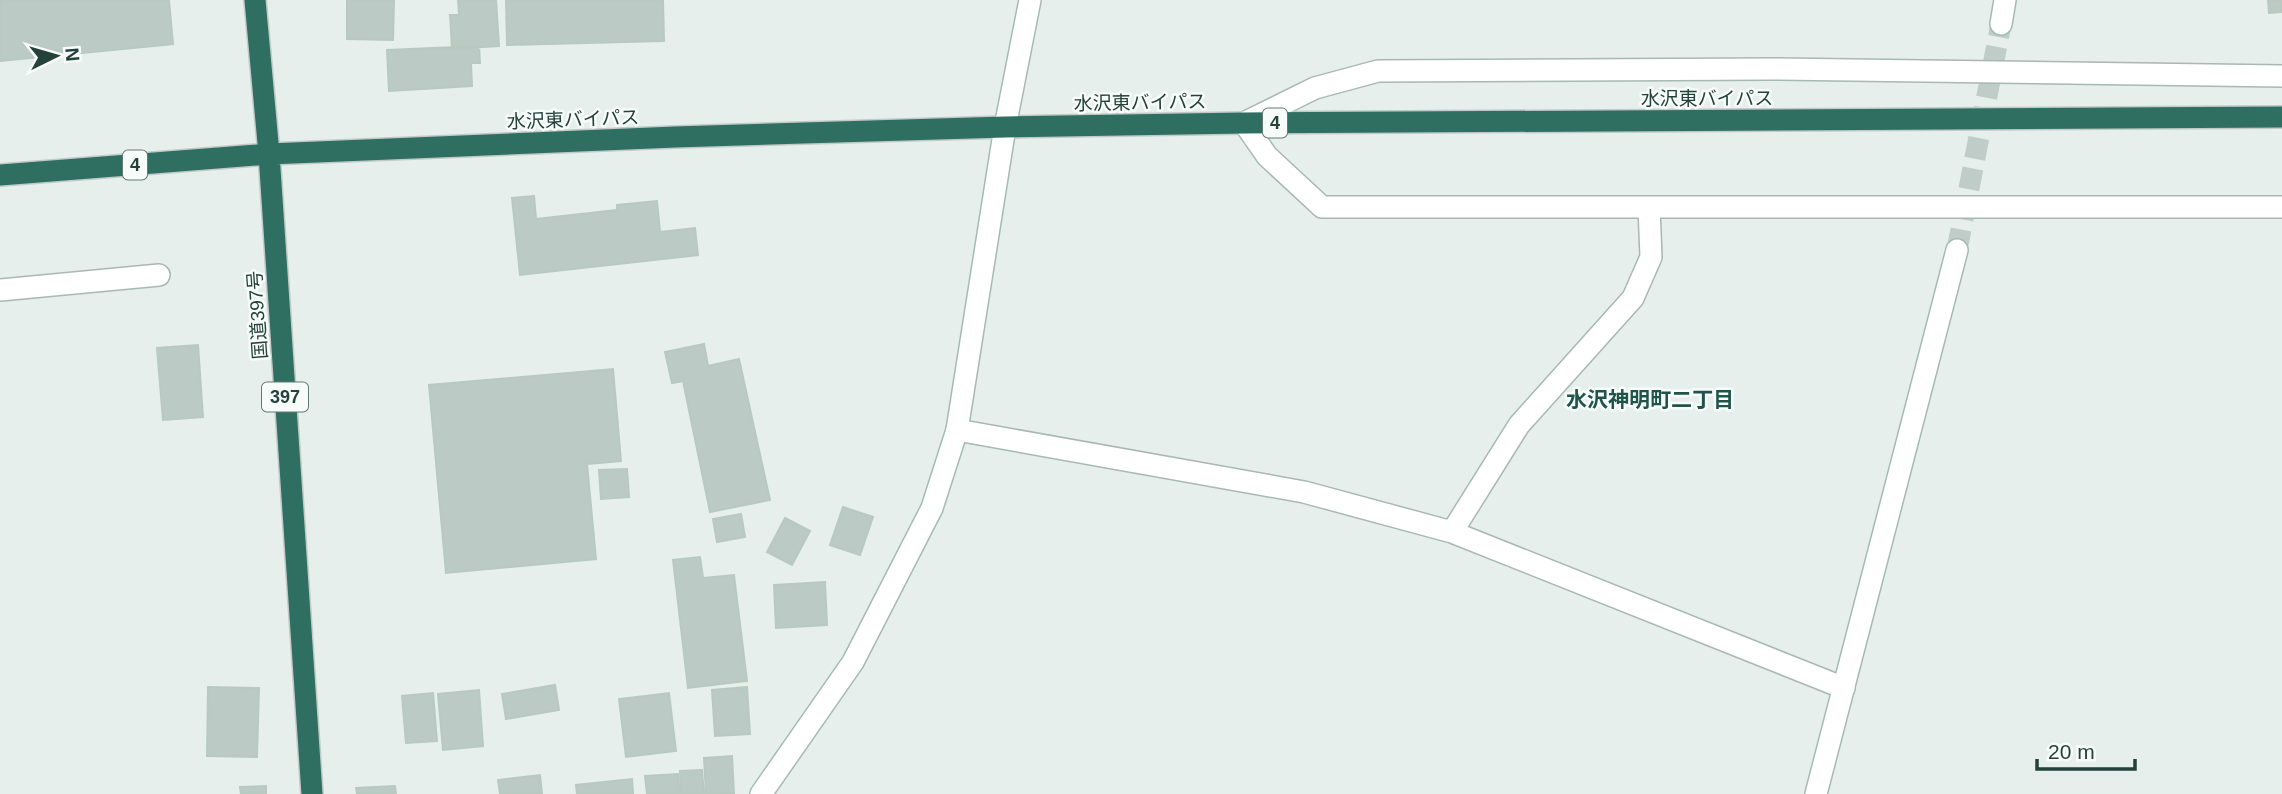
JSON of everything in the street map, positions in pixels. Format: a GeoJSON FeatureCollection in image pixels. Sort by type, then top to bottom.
{"type":"FeatureCollection","features":[{"type":"Feature","properties":{"kind":"highway","name":"国道397号"},"geometry":{"type":"LineString","coordinates":[[255,0],[269,155],[312,794]]}},
{"type":"Feature","properties":{"kind":"highway","name":"水沢東バイパス"},"geometry":{"type":"LineString","coordinates":[[0,175],[269,155],[688,136],[1005,127],[1244,123],[2282,117]]}},
{"type":"Feature","properties":{"kind":"street"},"geometry":{"type":"LineString","coordinates":[[761,794],[853,662],[932,508],[957,430],[1005,127],[1030,0]]}},
{"type":"Feature","properties":{"kind":"street"},"geometry":{"type":"LineString","coordinates":[[2001,24],[2005,0]]}},
{"type":"Feature","properties":{"kind":"street"},"geometry":{"type":"LineString","coordinates":[[2282,75],[1772,69],[1378,71],[1315,88],[1244,123],[1267,156],[1322,207],[2282,207]]}},
{"type":"Feature","properties":{"kind":"street"},"geometry":{"type":"LineString","coordinates":[[1452,532],[1519,425],[1633,298],[1651,257],[1649,207]]}},
{"type":"Feature","properties":{"kind":"street"},"geometry":{"type":"LineString","coordinates":[[1816,794],[1957,250]]}},
{"type":"Feature","properties":{"kind":"street"},"geometry":{"type":"LineString","coordinates":[[0,290],[159,275]]}},
{"type":"Feature","properties":{"kind":"street"},"geometry":{"type":"LineString","coordinates":[[957,430],[1304,492],[1452,532],[1844,688]]}},
{"type":"Feature","properties":{"kind":"building"},"geometry":{"type":"Polygon","coordinates":[[[0,0],[169,0],[173,44],[0,61],[0,0]]]}},
{"type":"Feature","properties":{"kind":"building"},"geometry":{"type":"Polygon","coordinates":[[[347,0],[394,0],[393,40],[347,39],[347,0]]]}},
{"type":"Feature","properties":{"kind":"building"},"geometry":{"type":"Polygon","coordinates":[[[458,0],[496,0],[499,46],[452,49],[450,15],[459,15],[458,0]]]}},
{"type":"Feature","properties":{"kind":"building"},"geometry":{"type":"Polygon","coordinates":[[[506,0],[663,0],[664,41],[507,45],[506,0]]]}},
{"type":"Feature","properties":{"kind":"building"},"geometry":{"type":"Polygon","coordinates":[[[2268,0],[2282,0],[2282,12],[2269,13],[2268,0]]]}},
{"type":"Feature","properties":{"kind":"building"},"geometry":{"type":"Polygon","coordinates":[[[479,46],[480,63],[471,63],[472,86],[389,91],[387,50],[479,46]]]}},
{"type":"Feature","properties":{"kind":"building"},"geometry":{"type":"Polygon","coordinates":[[[534,196],[536,219],[617,210],[617,205],[657,201],[660,232],[695,228],[698,255],[520,275],[512,198],[534,196]]]}},
{"type":"Feature","properties":{"kind":"building"},"geometry":{"type":"Polygon","coordinates":[[[704,344],[708,366],[739,359],[770,500],[710,512],[683,381],[672,383],[665,352],[704,344]]]}},
{"type":"Feature","properties":{"kind":"building"},"geometry":{"type":"Polygon","coordinates":[[[198,345],[203,417],[163,420],[157,348],[198,345]]]}},
{"type":"Feature","properties":{"kind":"building"},"geometry":{"type":"Polygon","coordinates":[[[613,369],[621,461],[587,464],[596,559],[446,573],[429,385],[613,369]]]}},
{"type":"Feature","properties":{"kind":"building"},"geometry":{"type":"Polygon","coordinates":[[[627,469],[629,497],[601,499],[599,470],[627,469]]]}},
{"type":"Feature","properties":{"kind":"building"},"geometry":{"type":"Polygon","coordinates":[[[843,507],[873,517],[860,555],[830,545],[843,507]]]}},
{"type":"Feature","properties":{"kind":"building"},"geometry":{"type":"Polygon","coordinates":[[[741,514],[745,537],[717,542],[713,519],[741,514]]]}},
{"type":"Feature","properties":{"kind":"building"},"geometry":{"type":"Polygon","coordinates":[[[785,518],[810,531],[792,565],[767,552],[785,518]]]}},
{"type":"Feature","properties":{"kind":"building"},"geometry":{"type":"Polygon","coordinates":[[[700,557],[703,578],[734,575],[747,681],[688,688],[673,560],[700,557]]]}},
{"type":"Feature","properties":{"kind":"building"},"geometry":{"type":"Polygon","coordinates":[[[825,582],[827,625],[776,628],[774,585],[825,582]]]}},
{"type":"Feature","properties":{"kind":"building"},"geometry":{"type":"Polygon","coordinates":[[[555,685],[559,710],[506,719],[502,694],[555,685]]]}},
{"type":"Feature","properties":{"kind":"building"},"geometry":{"type":"Polygon","coordinates":[[[208,687],[259,688],[257,757],[207,756],[208,687]]]}},
{"type":"Feature","properties":{"kind":"building"},"geometry":{"type":"Polygon","coordinates":[[[747,687],[750,734],[715,736],[712,690],[747,687]]]}},
{"type":"Feature","properties":{"kind":"building"},"geometry":{"type":"Polygon","coordinates":[[[479,690],[483,746],[443,750],[438,694],[479,690]]]}},
{"type":"Feature","properties":{"kind":"building"},"geometry":{"type":"Polygon","coordinates":[[[433,693],[437,741],[406,743],[402,696],[433,693]]]}},
{"type":"Feature","properties":{"kind":"building"},"geometry":{"type":"Polygon","coordinates":[[[669,693],[676,751],[626,757],[619,699],[669,693]]]}},
{"type":"Feature","properties":{"kind":"building"},"geometry":{"type":"Polygon","coordinates":[[[732,756],[734,793],[706,794],[704,758],[732,756]]]}},
{"type":"Feature","properties":{"kind":"building"},"geometry":{"type":"Polygon","coordinates":[[[702,770],[704,794],[681,794],[680,771],[702,770]]]}},
{"type":"Feature","properties":{"kind":"building"},"geometry":{"type":"Polygon","coordinates":[[[678,774],[679,794],[647,794],[645,776],[678,774]]]}},
{"type":"Feature","properties":{"kind":"building"},"geometry":{"type":"Polygon","coordinates":[[[540,775],[542,794],[500,794],[498,780],[540,775]]]}},
{"type":"Feature","properties":{"kind":"building"},"geometry":{"type":"Polygon","coordinates":[[[632,779],[633,794],[577,794],[576,785],[632,779]]]}},
{"type":"Feature","properties":{"kind":"building"},"geometry":{"type":"Polygon","coordinates":[[[266,786],[266,794],[241,794],[240,787],[266,786]]]}},
{"type":"Feature","properties":{"kind":"building"},"geometry":{"type":"Polygon","coordinates":[[[395,786],[396,794],[357,794],[356,788],[395,786]]]}},
{"type":"Feature","properties":{"kind":"tunnel"},"geometry":{"type":"LineString","coordinates":[[1957,250],[2001,24]]}},
{"type":"Feature","properties":{"kind":"district","name":"水沢神明町二丁目"},"geometry":{"type":"Point","coordinates":[1650,400]}}]}
